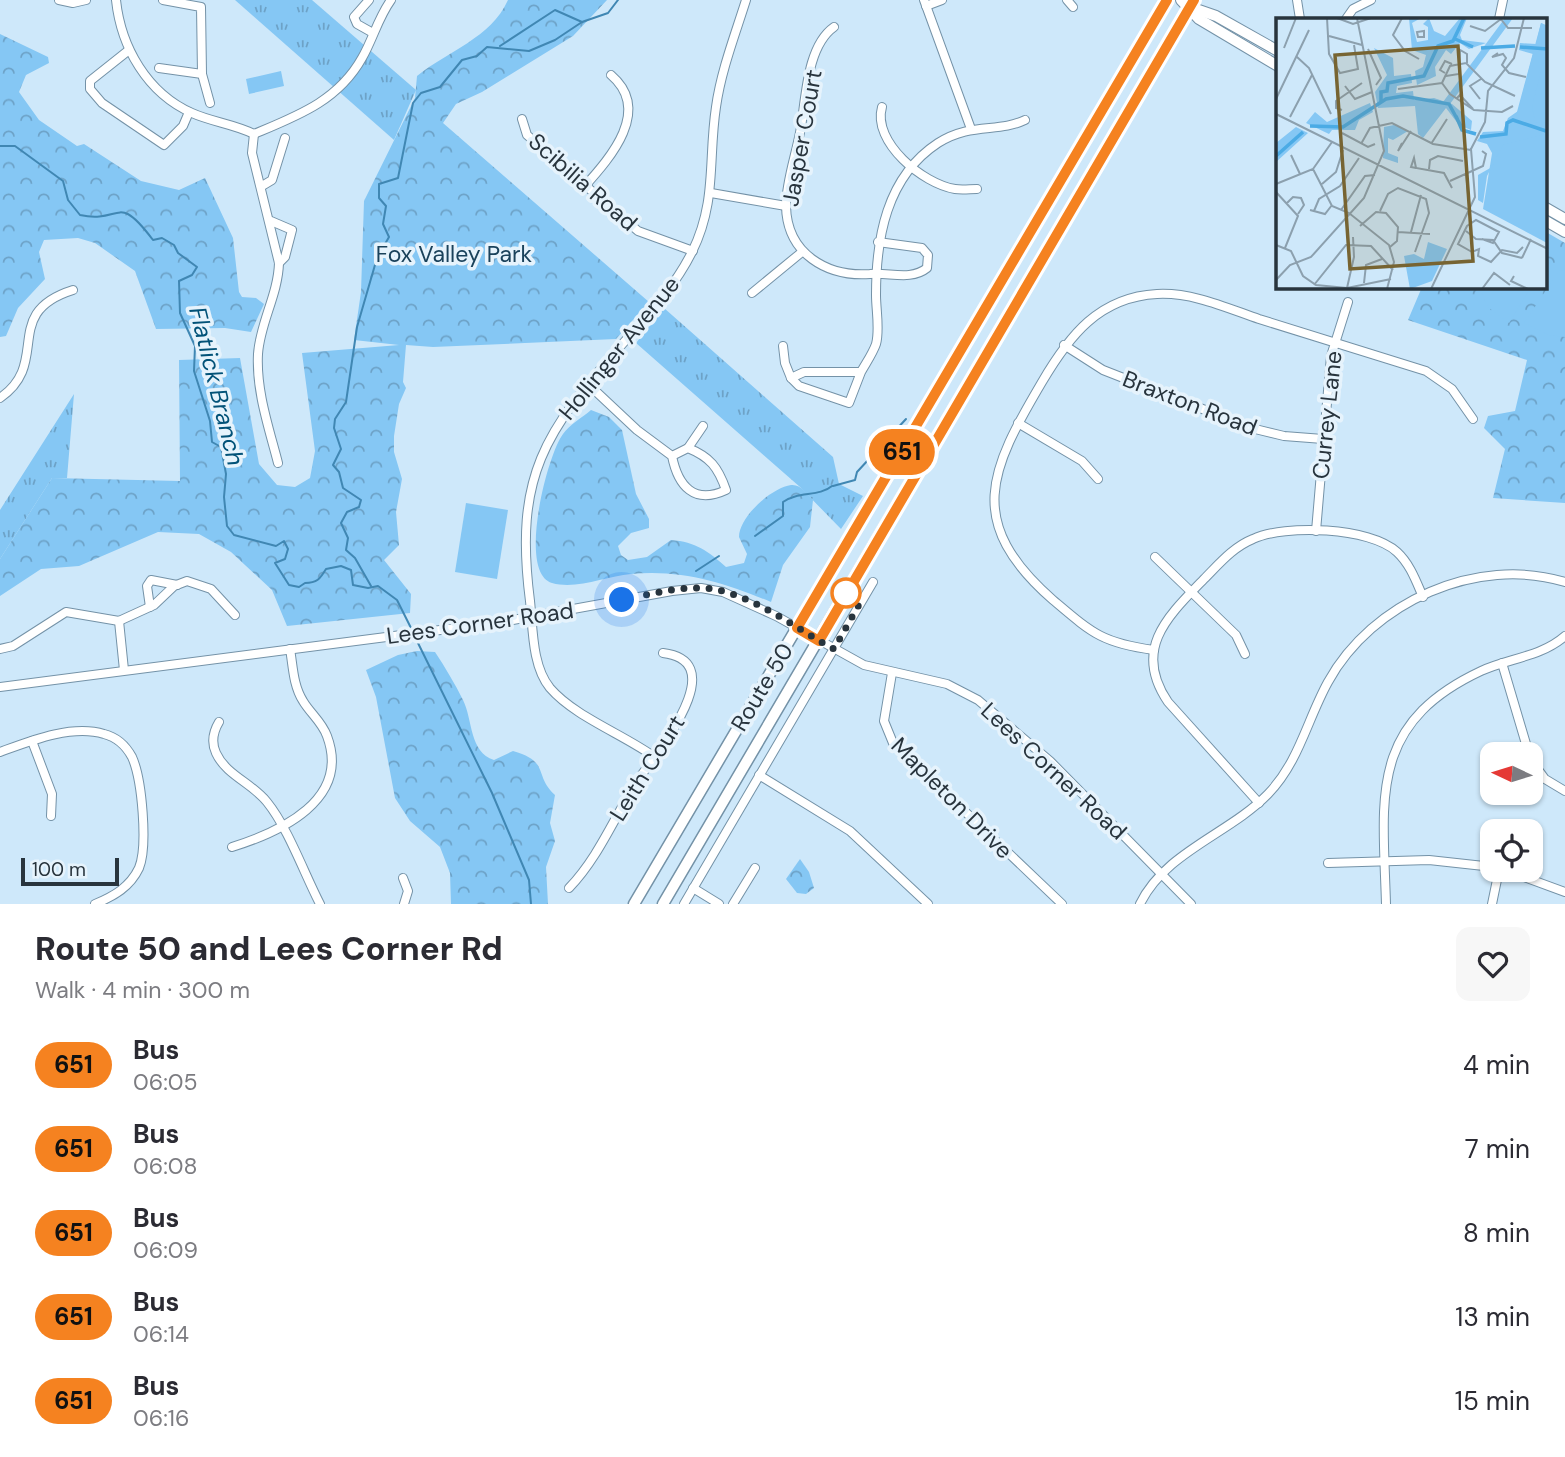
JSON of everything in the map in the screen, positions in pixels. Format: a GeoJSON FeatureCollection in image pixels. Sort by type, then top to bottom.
{"type":"FeatureCollection","features":[{"type":"Feature","properties":{"kind":"highway","name":"Route 50"},"geometry":{"type":"LineString","coordinates":[[634,904],[1167,0]]}},
{"type":"Feature","properties":{"kind":"highway","name":"Route 50"},"geometry":{"type":"LineString","coordinates":[[663,904],[819,641],[1188,2]]}},
{"type":"Feature","properties":{"kind":"main road"},"geometry":{"type":"LineString","coordinates":[[1188,2],[1276,50]]}},
{"type":"Feature","properties":{"kind":"main road"},"geometry":{"type":"LineString","coordinates":[[1188,2],[1199,19],[1276,64]]}},
{"type":"Feature","properties":{"kind":"main road"},"geometry":{"type":"LineString","coordinates":[[1548,209],[1565,219]]}},
{"type":"Feature","properties":{"kind":"main road"},"geometry":{"type":"LineString","coordinates":[[1548,222],[1565,232]]}},
{"type":"Feature","properties":{"kind":"street"},"geometry":{"type":"LineString","coordinates":[[59,0],[73,3],[86,0]]}},
{"type":"Feature","properties":{"kind":"street"},"geometry":{"type":"LineString","coordinates":[[116,0],[129,50],[152,83],[189,112],[254,134],[314,108],[334,94],[358,66],[391,0]]}},
{"type":"Feature","properties":{"kind":"street"},"geometry":{"type":"LineString","coordinates":[[163,0],[201,6],[202,74],[210,103]]}},
{"type":"Feature","properties":{"kind":"street"},"geometry":{"type":"LineString","coordinates":[[369,0],[354,17],[357,24],[373,33]]}},
{"type":"Feature","properties":{"kind":"street","name":"Hollinger Avenue"},"geometry":{"type":"LineString","coordinates":[[656,758],[562,699],[550,688],[537,661],[524,544],[530,486],[555,426],[672,286],[693,251],[711,193],[716,107],[746,0]]}},
{"type":"Feature","properties":{"kind":"street"},"geometry":{"type":"LineString","coordinates":[[942,0],[925,3],[971,129]]}},
{"type":"Feature","properties":{"kind":"street"},"geometry":{"type":"LineString","coordinates":[[1297,0],[1300,18]]}},
{"type":"Feature","properties":{"kind":"street"},"geometry":{"type":"LineString","coordinates":[[1347,18],[1353,9],[1371,0]]}},
{"type":"Feature","properties":{"kind":"street"},"geometry":{"type":"LineString","coordinates":[[1499,18],[1503,0]]}},
{"type":"Feature","properties":{"kind":"street","name":"Jasper Court"},"geometry":{"type":"LineString","coordinates":[[802,252],[794,239],[786,206],[810,75],[820,43],[834,27]]}},
{"type":"Feature","properties":{"kind":"street"},"geometry":{"type":"LineString","coordinates":[[129,50],[90,81],[89,89],[102,103],[163,145],[183,126],[189,112]]}},
{"type":"Feature","properties":{"kind":"street"},"geometry":{"type":"LineString","coordinates":[[159,68],[202,74]]}},
{"type":"Feature","properties":{"kind":"street"},"geometry":{"type":"LineString","coordinates":[[585,186],[615,152],[627,124],[625,92],[611,75]]}},
{"type":"Feature","properties":{"kind":"street"},"geometry":{"type":"LineString","coordinates":[[881,107],[879,122],[884,136],[913,166],[934,182],[955,189],[977,189]]}},
{"type":"Feature","properties":{"kind":"street","name":"Scibilia Road"},"geometry":{"type":"LineString","coordinates":[[522,118],[527,135],[638,232],[693,251]]}},
{"type":"Feature","properties":{"kind":"street"},"geometry":{"type":"LineString","coordinates":[[783,346],[785,363],[791,378],[799,386],[849,402],[877,342],[878,242],[888,207],[913,166],[939,143],[971,129],[1010,125],[1025,120]]}},
{"type":"Feature","properties":{"kind":"street"},"geometry":{"type":"LineString","coordinates":[[254,134],[252,153],[271,221],[279,263],[279,279],[258,355],[264,410],[278,463]]}},
{"type":"Feature","properties":{"kind":"street"},"geometry":{"type":"LineString","coordinates":[[262,186],[272,180],[285,138]]}},
{"type":"Feature","properties":{"kind":"street"},"geometry":{"type":"LineString","coordinates":[[711,193],[786,206]]}},
{"type":"Feature","properties":{"kind":"street"},"geometry":{"type":"LineString","coordinates":[[271,221],[292,230],[285,257],[279,263]]}},
{"type":"Feature","properties":{"kind":"street"},"geometry":{"type":"LineString","coordinates":[[752,293],[802,252],[825,269],[839,273],[912,275],[927,268],[928,256],[922,248],[878,242]]}},
{"type":"Feature","properties":{"kind":"street"},"geometry":{"type":"LineString","coordinates":[[0,398],[14,386],[20,375],[21,331],[28,313],[44,298],[73,290]]}},
{"type":"Feature","properties":{"kind":"street"},"geometry":{"type":"LineString","coordinates":[[1154,650],[1124,646],[1096,636],[1034,583],[1009,550],[999,525],[995,491],[1003,452],[1064,345],[1083,324],[1106,308],[1133,297],[1157,294],[1193,298],[1435,376],[1452,388],[1473,419]]}},
{"type":"Feature","properties":{"kind":"street","name":"Currey Lane"},"geometry":{"type":"LineString","coordinates":[[1316,531],[1334,342],[1348,302]]}},
{"type":"Feature","properties":{"kind":"street","name":"Braxton Road"},"geometry":{"type":"LineString","coordinates":[[1064,345],[1103,370],[1251,428],[1284,436],[1323,439]]}},
{"type":"Feature","properties":{"kind":"street"},"geometry":{"type":"LineString","coordinates":[[791,378],[804,372],[861,372]]}},
{"type":"Feature","properties":{"kind":"street"},"geometry":{"type":"LineString","coordinates":[[588,384],[637,430],[671,456],[675,471],[684,487],[695,494],[712,496],[726,490],[715,464],[704,454],[688,448]]}},
{"type":"Feature","properties":{"kind":"street"},"geometry":{"type":"LineString","coordinates":[[1018,423],[1082,461],[1098,479]]}},
{"type":"Feature","properties":{"kind":"street"},"geometry":{"type":"LineString","coordinates":[[671,456],[688,448],[703,426]]}},
{"type":"Feature","properties":{"kind":"street"},"geometry":{"type":"LineString","coordinates":[[1259,803],[1163,694],[1155,675],[1154,650],[1165,621],[1225,558],[1251,540],[1284,531],[1362,535],[1384,542],[1405,561],[1423,597]]}},
{"type":"Feature","properties":{"kind":"street"},"geometry":{"type":"LineString","coordinates":[[1156,557],[1236,635],[1245,654]]}},
{"type":"Feature","properties":{"kind":"street"},"geometry":{"type":"LineString","coordinates":[[1140,904],[1160,873],[1259,803],[1291,765],[1327,684],[1342,660],[1380,622],[1423,597],[1460,581],[1489,574],[1533,574],[1565,582]]}},
{"type":"Feature","properties":{"kind":"street"},"geometry":{"type":"LineString","coordinates":[[150,607],[147,586],[151,580],[177,585]]}},
{"type":"Feature","properties":{"kind":"street"},"geometry":{"type":"LineString","coordinates":[[0,649],[13,646],[66,612],[119,621],[150,607],[177,585],[187,581],[211,589],[236,615]]}},
{"type":"Feature","properties":{"kind":"street"},"geometry":{"type":"LineString","coordinates":[[684,904],[873,582]]}},
{"type":"Feature","properties":{"kind":"street","name":"Lees Corner Road"},"geometry":{"type":"LineString","coordinates":[[0,687],[531,617],[648,594],[701,588],[723,592],[864,665],[947,684],[978,699],[1050,761],[1191,904]]}},
{"type":"Feature","properties":{"kind":"street"},"geometry":{"type":"LineString","coordinates":[[119,621],[124,670]]}},
{"type":"Feature","properties":{"kind":"street"},"geometry":{"type":"LineString","coordinates":[[1386,904],[1384,789],[1389,763],[1402,736],[1424,710],[1479,672],[1542,651],[1565,636]]}},
{"type":"Feature","properties":{"kind":"street"},"geometry":{"type":"LineString","coordinates":[[232,847],[283,828],[303,814],[320,796],[328,779],[331,759],[326,732],[298,692],[290,649]]}},
{"type":"Feature","properties":{"kind":"street","name":"Leith Court"},"geometry":{"type":"LineString","coordinates":[[569,888],[586,868],[636,782],[656,758],[687,706],[692,689],[687,666],[676,656],[663,653]]}},
{"type":"Feature","properties":{"kind":"street"},"geometry":{"type":"LineString","coordinates":[[1502,663],[1525,742]]}},
{"type":"Feature","properties":{"kind":"street","name":"Mapleton Drive"},"geometry":{"type":"LineString","coordinates":[[892,673],[884,721],[893,743],[1062,904]]}},
{"type":"Feature","properties":{"kind":"street"},"geometry":{"type":"LineString","coordinates":[[219,722],[213,740],[218,756],[226,768],[262,796],[283,828],[320,904]]}},
{"type":"Feature","properties":{"kind":"street"},"geometry":{"type":"LineString","coordinates":[[0,752],[32,741],[97,732],[118,741],[132,758],[144,837],[142,858],[134,876],[124,888],[95,904]]}},
{"type":"Feature","properties":{"kind":"street"},"geometry":{"type":"LineString","coordinates":[[32,741],[52,794],[51,816]]}},
{"type":"Feature","properties":{"kind":"street"},"geometry":{"type":"LineString","coordinates":[[759,775],[850,831],[928,904]]}},
{"type":"Feature","properties":{"kind":"street"},"geometry":{"type":"LineString","coordinates":[[1544,778],[1565,791]]}},
{"type":"Feature","properties":{"kind":"street"},"geometry":{"type":"LineString","coordinates":[[1328,863],[1453,861],[1480,865]]}},
{"type":"Feature","properties":{"kind":"street"},"geometry":{"type":"LineString","coordinates":[[733,904],[755,868]]}},
{"type":"Feature","properties":{"kind":"street"},"geometry":{"type":"LineString","coordinates":[[403,878],[408,891],[404,904]]}},
{"type":"Feature","properties":{"kind":"street"},"geometry":{"type":"LineString","coordinates":[[1492,904],[1497,882]]}},
{"type":"Feature","properties":{"kind":"street"},"geometry":{"type":"LineString","coordinates":[[1538,882],[1565,892]]}},
{"type":"Feature","properties":{"kind":"street"},"geometry":{"type":"LineString","coordinates":[[693,888],[719,904]]}},
{"type":"Feature","properties":{"kind":"green space"},"geometry":{"type":"Polygon","coordinates":[[[235,0],[312,0],[416,90],[394,140],[235,0]]]}},
{"type":"Feature","properties":{"kind":"green space","name":"Fox Valley Park"},"geometry":{"type":"Polygon","coordinates":[[[508,0],[607,0],[573,36],[482,92],[456,104],[443,123],[649,302],[616,339],[433,347],[406,345],[403,382],[406,388],[399,404],[394,436],[394,452],[402,479],[396,512],[399,545],[384,560],[411,594],[410,613],[287,626],[272,590],[231,552],[199,534],[158,532],[79,566],[41,569],[0,596],[0,559],[52,478],[180,481],[179,360],[240,358],[259,464],[277,485],[295,487],[310,478],[315,451],[302,353],[399,345],[354,340],[361,292],[364,201],[415,98],[417,76],[480,34],[491,24],[508,0]]]}},
{"type":"Feature","properties":{"kind":"green space"},"geometry":{"type":"Polygon","coordinates":[[[0,34],[48,57],[49,63],[26,75],[19,92],[39,120],[77,146],[84,144],[141,181],[179,190],[205,178],[233,238],[239,292],[242,297],[256,298],[264,304],[251,332],[225,328],[156,329],[135,271],[95,243],[78,238],[44,240],[39,252],[45,279],[18,308],[6,336],[0,337],[0,34]]]}},
{"type":"Feature","properties":{"kind":"green space"},"geometry":{"type":"Polygon","coordinates":[[[281,71],[284,86],[249,94],[246,79],[281,71]]]}},
{"type":"Feature","properties":{"kind":"green space"},"geometry":{"type":"Polygon","coordinates":[[[1548,233],[1565,243],[1565,503],[1493,498],[1505,449],[1484,428],[1488,416],[1515,411],[1527,360],[1408,320],[1421,289],[1548,289],[1548,233]]]}},
{"type":"Feature","properties":{"kind":"green space"},"geometry":{"type":"Polygon","coordinates":[[[1565,270],[1565,337],[1549,335],[1524,323],[1559,271],[1565,270]]]}},
{"type":"Feature","properties":{"kind":"green space"},"geometry":{"type":"Polygon","coordinates":[[[1479,289],[1530,289],[1509,323],[1489,308],[1479,289]]]}},
{"type":"Feature","properties":{"kind":"green space"},"geometry":{"type":"Polygon","coordinates":[[[664,308],[833,457],[839,484],[863,496],[841,529],[800,487],[636,343],[664,308]]]}},
{"type":"Feature","properties":{"kind":"green space"},"geometry":{"type":"Polygon","coordinates":[[[74,394],[67,478],[52,478],[0,559],[0,510],[74,394]]]}},
{"type":"Feature","properties":{"kind":"green space"},"geometry":{"type":"Polygon","coordinates":[[[591,410],[609,417],[622,430],[636,494],[649,519],[649,528],[631,533],[618,546],[621,555],[628,560],[647,557],[671,540],[701,548],[726,567],[744,563],[747,554],[739,537],[740,529],[750,513],[766,497],[783,487],[795,485],[806,492],[813,500],[810,527],[783,565],[771,602],[720,583],[686,576],[631,574],[562,585],[552,583],[542,575],[537,558],[536,537],[543,488],[556,446],[563,434],[591,410]]]}},
{"type":"Feature","properties":{"kind":"green space"},"geometry":{"type":"Polygon","coordinates":[[[466,503],[508,510],[497,579],[455,572],[466,503]]]}},
{"type":"Feature","properties":{"kind":"green space"},"geometry":{"type":"Polygon","coordinates":[[[417,651],[435,652],[439,658],[463,700],[480,750],[494,760],[513,751],[525,755],[537,764],[548,788],[555,795],[550,823],[555,841],[546,867],[548,904],[451,904],[450,873],[440,847],[410,821],[395,798],[376,697],[366,670],[398,655],[417,651]]]}},
{"type":"Feature","properties":{"kind":"green space"},"geometry":{"type":"Polygon","coordinates":[[[800,859],[809,872],[814,888],[806,894],[797,893],[786,879],[800,859]]]}},
{"type":"Feature","properties":{"kind":"waterway"},"geometry":{"type":"LineString","coordinates":[[371,586],[355,558],[346,550],[348,538],[341,523],[347,512],[359,507],[361,500],[343,488],[339,472],[333,465],[341,449],[334,428],[335,419],[346,402],[357,327],[377,258],[389,237],[383,224],[386,206],[379,198],[379,184],[398,178],[413,103],[421,93],[440,87],[462,60],[477,56],[487,47],[529,51],[555,40],[582,22],[608,13],[618,0]]}},
{"type":"Feature","properties":{"kind":"waterway"},"geometry":{"type":"LineString","coordinates":[[500,46],[555,10],[582,22]]}},
{"type":"Feature","properties":{"kind":"waterway","name":"Flatlick Branch"},"geometry":{"type":"LineString","coordinates":[[0,146],[15,146],[63,181],[68,200],[80,215],[94,217],[125,213],[141,225],[153,240],[162,238],[174,245],[178,253],[197,267],[192,275],[179,281],[180,313],[195,346],[194,371],[210,421],[212,442],[221,447],[226,474],[224,497],[227,526],[234,535],[276,546],[284,541],[288,549],[285,559],[275,563],[289,585],[299,587],[315,581],[326,569],[341,566],[351,570],[353,585],[368,588],[378,586],[397,600],[413,632]]}},
{"type":"Feature","properties":{"kind":"waterway"},"geometry":{"type":"LineString","coordinates":[[833,486],[855,480],[857,472],[906,419]]}},
{"type":"Feature","properties":{"kind":"waterway"},"geometry":{"type":"LineString","coordinates":[[755,536],[783,516],[783,502],[795,496],[821,492],[832,486]]}},
{"type":"Feature","properties":{"kind":"waterway"},"geometry":{"type":"LineString","coordinates":[[696,571],[719,556]]}},
{"type":"Feature","properties":{"kind":"waterway","name":"Flatlick Branch"},"geometry":{"type":"LineString","coordinates":[[415,637],[492,793],[529,880],[531,904]]}},
{"type":"Feature","properties":{"kind":"bus line","name":"651"},"geometry":{"type":"LineString","coordinates":[[1167,0],[797,628],[819,641],[1194,0]]}},
{"type":"Feature","properties":{"kind":"route"},"geometry":{"type":"LineString","coordinates":[[622,600],[701,588],[723,592],[776,616],[834,649],[861,601],[846,593]]}}]}
